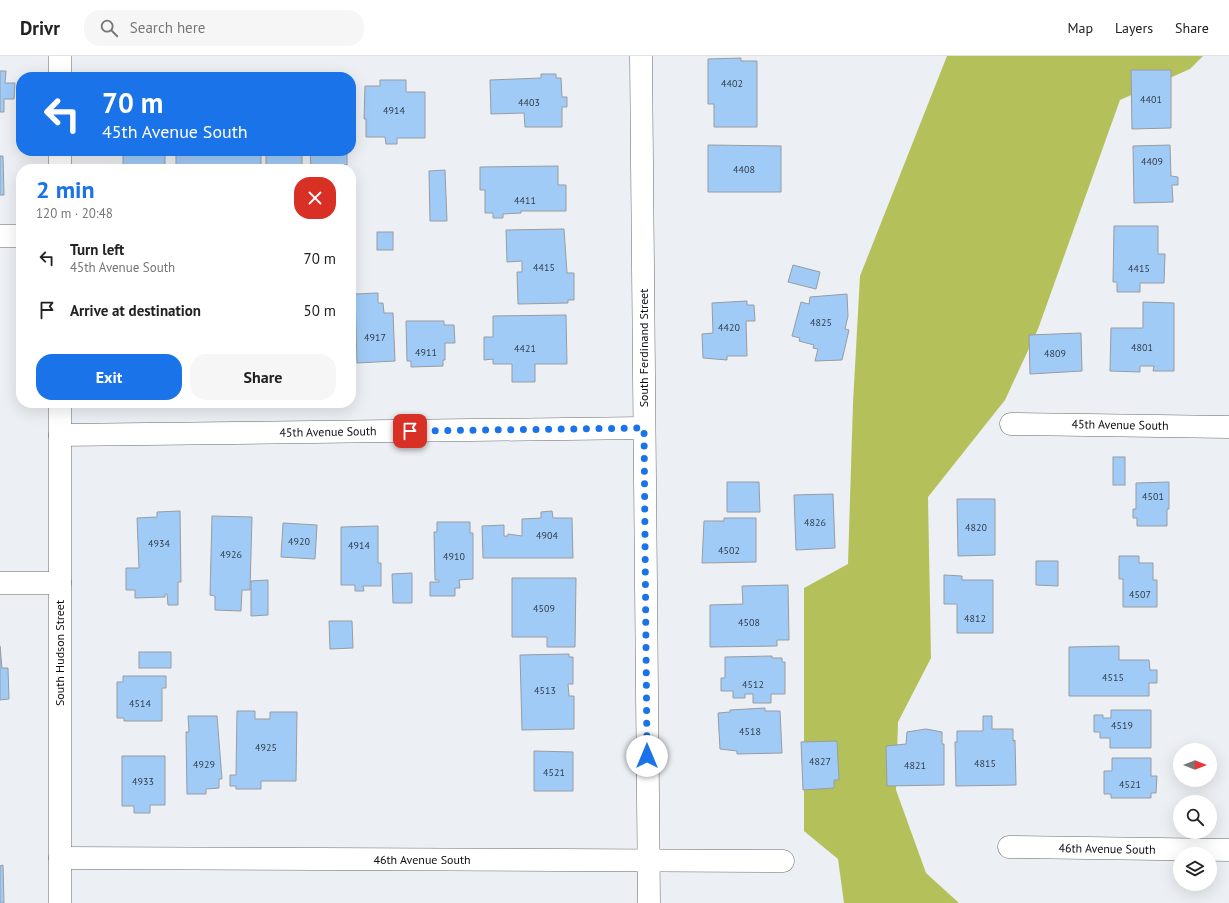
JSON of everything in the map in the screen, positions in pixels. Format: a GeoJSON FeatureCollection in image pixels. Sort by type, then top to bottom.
{"type":"FeatureCollection","features":[{"type":"Feature","properties":{"kind":"street"},"geometry":{"type":"LineString","coordinates":[[60,56],[60,72]]}},
{"type":"Feature","properties":{"kind":"street","name":"South Ferdinand Street"},"geometry":{"type":"LineString","coordinates":[[642,56],[649,903]]}},
{"type":"Feature","properties":{"kind":"street"},"geometry":{"type":"LineString","coordinates":[[0,236],[16,236]]}},
{"type":"Feature","properties":{"kind":"street","name":"South Hudson Street"},"geometry":{"type":"LineString","coordinates":[[60,408],[60,903]]}},
{"type":"Feature","properties":{"kind":"street","name":"45th Avenue South"},"geometry":{"type":"LineString","coordinates":[[1011,424],[1229,427]]}},
{"type":"Feature","properties":{"kind":"street","name":"45th Avenue South"},"geometry":{"type":"LineString","coordinates":[[60,435],[644,428]]}},
{"type":"Feature","properties":{"kind":"street"},"geometry":{"type":"LineString","coordinates":[[0,584],[60,584]]}},
{"type":"Feature","properties":{"kind":"street","name":"46th Avenue South"},"geometry":{"type":"LineString","coordinates":[[1009,847],[1229,850]]}},
{"type":"Feature","properties":{"kind":"street","name":"46th Avenue South"},"geometry":{"type":"LineString","coordinates":[[60,858],[783,861]]}},
{"type":"Feature","properties":{"kind":"green space"},"geometry":{"type":"Polygon","coordinates":[[[947,56],[1203,56],[1190,69],[1120,100],[1038,329],[1005,400],[928,497],[931,658],[898,722],[896,790],[926,873],[959,903],[844,903],[838,859],[804,831],[804,588],[848,564],[853,403],[860,276],[947,56]]]}},
{"type":"Feature","properties":{"kind":"building"},"geometry":{"type":"Polygon","coordinates":[[[741,58],[741,61],[757,61],[757,127],[714,127],[714,104],[708,104],[708,59],[741,58]]]}},
{"type":"Feature","properties":{"kind":"building"},"geometry":{"type":"Polygon","coordinates":[[[1131,70],[1171,70],[1171,128],[1132,129],[1131,70]]]}},
{"type":"Feature","properties":{"kind":"building"},"geometry":{"type":"Polygon","coordinates":[[[0,71],[6,71],[5,83],[15,83],[14,99],[4,99],[4,112],[0,112],[0,71]]]}},
{"type":"Feature","properties":{"kind":"building"},"geometry":{"type":"Polygon","coordinates":[[[541,74],[556,74],[556,78],[561,78],[562,97],[567,97],[567,107],[562,107],[562,127],[525,127],[524,113],[491,114],[490,80],[541,78],[541,74]]]}},
{"type":"Feature","properties":{"kind":"building"},"geometry":{"type":"Polygon","coordinates":[[[380,80],[406,80],[406,92],[425,92],[425,138],[397,138],[397,144],[386,144],[385,137],[366,137],[366,119],[364,119],[365,86],[380,86],[380,80]]]}},
{"type":"Feature","properties":{"kind":"building"},"geometry":{"type":"Polygon","coordinates":[[[708,145],[781,146],[781,192],[708,192],[708,145]]]}},
{"type":"Feature","properties":{"kind":"building"},"geometry":{"type":"Polygon","coordinates":[[[1170,145],[1171,176],[1178,177],[1178,185],[1172,185],[1173,202],[1134,203],[1133,146],[1170,145]]]}},
{"type":"Feature","properties":{"kind":"building"},"geometry":{"type":"Polygon","coordinates":[[[0,156],[3,156],[4,195],[0,195],[0,156]]]}},
{"type":"Feature","properties":{"kind":"building"},"geometry":{"type":"Polygon","coordinates":[[[123,156],[165,156],[165,164],[123,164],[123,156]]]}},
{"type":"Feature","properties":{"kind":"building"},"geometry":{"type":"Polygon","coordinates":[[[176,156],[261,156],[261,164],[176,164],[176,156]]]}},
{"type":"Feature","properties":{"kind":"building"},"geometry":{"type":"Polygon","coordinates":[[[266,156],[302,156],[302,164],[266,164],[266,156]]]}},
{"type":"Feature","properties":{"kind":"building"},"geometry":{"type":"Polygon","coordinates":[[[310,156],[347,156],[347,164],[311,164],[310,156]]]}},
{"type":"Feature","properties":{"kind":"building"},"geometry":{"type":"Polygon","coordinates":[[[558,166],[558,185],[566,185],[566,211],[521,211],[521,213],[503,214],[503,218],[493,218],[493,213],[485,213],[485,190],[480,190],[480,167],[558,166]]]}},
{"type":"Feature","properties":{"kind":"building"},"geometry":{"type":"Polygon","coordinates":[[[445,170],[447,221],[430,221],[429,171],[445,170]]]}},
{"type":"Feature","properties":{"kind":"building"},"geometry":{"type":"Polygon","coordinates":[[[1114,226],[1158,226],[1158,254],[1165,254],[1164,283],[1140,283],[1140,292],[1117,292],[1117,282],[1113,282],[1114,226]]]}},
{"type":"Feature","properties":{"kind":"building"},"geometry":{"type":"Polygon","coordinates":[[[564,229],[567,273],[574,273],[574,300],[568,300],[568,303],[518,304],[517,272],[522,272],[522,261],[507,262],[506,230],[564,229]]]}},
{"type":"Feature","properties":{"kind":"building"},"geometry":{"type":"Polygon","coordinates":[[[377,232],[393,232],[393,250],[377,250],[377,232]]]}},
{"type":"Feature","properties":{"kind":"building"},"geometry":{"type":"Polygon","coordinates":[[[793,265],[820,272],[816,289],[788,282],[793,265]]]}},
{"type":"Feature","properties":{"kind":"building"},"geometry":{"type":"Polygon","coordinates":[[[378,293],[378,303],[383,303],[384,313],[393,313],[395,361],[357,363],[356,294],[378,293]]]}},
{"type":"Feature","properties":{"kind":"building"},"geometry":{"type":"Polygon","coordinates":[[[847,294],[848,316],[845,329],[849,330],[842,360],[815,361],[818,349],[813,348],[814,345],[799,341],[800,338],[792,336],[801,302],[809,304],[810,297],[847,294]]]}},
{"type":"Feature","properties":{"kind":"building"},"geometry":{"type":"Polygon","coordinates":[[[747,301],[747,305],[754,305],[755,321],[746,321],[747,356],[727,356],[727,360],[703,358],[702,334],[713,333],[712,303],[747,301]]]}},
{"type":"Feature","properties":{"kind":"building"},"geometry":{"type":"Polygon","coordinates":[[[1143,302],[1174,303],[1174,371],[1153,371],[1154,366],[1140,366],[1140,372],[1110,371],[1111,328],[1143,328],[1143,302]]]}},
{"type":"Feature","properties":{"kind":"building"},"geometry":{"type":"Polygon","coordinates":[[[566,315],[567,364],[535,364],[535,382],[512,382],[512,364],[493,364],[493,359],[484,360],[484,337],[493,337],[493,316],[566,315]]]}},
{"type":"Feature","properties":{"kind":"building"},"geometry":{"type":"Polygon","coordinates":[[[406,321],[444,321],[444,325],[454,325],[455,343],[445,343],[445,360],[443,360],[443,366],[411,367],[411,361],[407,361],[406,321]]]}},
{"type":"Feature","properties":{"kind":"building"},"geometry":{"type":"Polygon","coordinates":[[[1081,333],[1082,371],[1030,374],[1029,335],[1081,333]]]}},
{"type":"Feature","properties":{"kind":"building"},"geometry":{"type":"Polygon","coordinates":[[[1113,457],[1125,457],[1125,485],[1113,485],[1113,457]]]}},
{"type":"Feature","properties":{"kind":"building"},"geometry":{"type":"Polygon","coordinates":[[[727,482],[759,482],[760,512],[727,512],[727,482]]]}},
{"type":"Feature","properties":{"kind":"building"},"geometry":{"type":"Polygon","coordinates":[[[1169,482],[1169,509],[1167,509],[1167,526],[1137,526],[1137,518],[1133,518],[1133,509],[1136,509],[1136,483],[1169,482]]]}},
{"type":"Feature","properties":{"kind":"building"},"geometry":{"type":"Polygon","coordinates":[[[833,494],[835,548],[796,550],[794,495],[833,494]]]}},
{"type":"Feature","properties":{"kind":"building"},"geometry":{"type":"Polygon","coordinates":[[[957,499],[995,499],[995,555],[958,556],[957,499]]]}},
{"type":"Feature","properties":{"kind":"building"},"geometry":{"type":"Polygon","coordinates":[[[180,511],[181,582],[178,582],[178,605],[168,605],[167,594],[165,594],[165,597],[135,598],[135,590],[126,590],[126,568],[139,568],[137,518],[157,517],[157,512],[180,511]]]}},
{"type":"Feature","properties":{"kind":"building"},"geometry":{"type":"Polygon","coordinates":[[[552,511],[553,518],[572,518],[573,558],[483,558],[482,526],[504,525],[504,536],[508,536],[508,534],[522,536],[522,519],[541,518],[541,512],[552,511]]]}},
{"type":"Feature","properties":{"kind":"building"},"geometry":{"type":"Polygon","coordinates":[[[212,516],[252,517],[250,590],[242,590],[241,611],[215,610],[215,596],[210,595],[212,516]]]}},
{"type":"Feature","properties":{"kind":"building"},"geometry":{"type":"Polygon","coordinates":[[[724,518],[756,518],[756,562],[702,563],[704,521],[724,521],[724,518]]]}},
{"type":"Feature","properties":{"kind":"building"},"geometry":{"type":"Polygon","coordinates":[[[437,522],[470,522],[470,533],[473,533],[473,579],[459,580],[460,588],[455,588],[455,596],[430,596],[430,582],[439,582],[439,580],[435,580],[434,532],[437,532],[437,522]]]}},
{"type":"Feature","properties":{"kind":"building"},"geometry":{"type":"Polygon","coordinates":[[[283,523],[317,525],[315,559],[281,557],[283,523]]]}},
{"type":"Feature","properties":{"kind":"building"},"geometry":{"type":"Polygon","coordinates":[[[378,526],[378,563],[381,563],[381,586],[363,586],[364,591],[355,591],[355,585],[341,585],[341,527],[378,526]]]}},
{"type":"Feature","properties":{"kind":"building"},"geometry":{"type":"Polygon","coordinates":[[[1119,556],[1139,556],[1139,563],[1153,563],[1153,580],[1157,580],[1157,607],[1123,607],[1123,579],[1119,579],[1119,556]]]}},
{"type":"Feature","properties":{"kind":"building"},"geometry":{"type":"Polygon","coordinates":[[[1036,561],[1058,561],[1058,586],[1036,585],[1036,561]]]}},
{"type":"Feature","properties":{"kind":"building"},"geometry":{"type":"Polygon","coordinates":[[[412,573],[412,603],[393,603],[392,574],[412,573]]]}},
{"type":"Feature","properties":{"kind":"building"},"geometry":{"type":"Polygon","coordinates":[[[944,575],[962,576],[962,580],[993,580],[993,633],[957,633],[957,604],[944,604],[944,575]]]}},
{"type":"Feature","properties":{"kind":"building"},"geometry":{"type":"Polygon","coordinates":[[[512,578],[576,578],[575,647],[547,647],[547,637],[512,637],[512,578]]]}},
{"type":"Feature","properties":{"kind":"building"},"geometry":{"type":"Polygon","coordinates":[[[268,580],[268,615],[251,616],[251,581],[268,580]]]}},
{"type":"Feature","properties":{"kind":"building"},"geometry":{"type":"Polygon","coordinates":[[[788,585],[789,640],[777,640],[777,646],[710,647],[710,605],[743,604],[742,586],[788,585]]]}},
{"type":"Feature","properties":{"kind":"building"},"geometry":{"type":"Polygon","coordinates":[[[329,621],[352,621],[353,648],[330,649],[329,621]]]}},
{"type":"Feature","properties":{"kind":"building"},"geometry":{"type":"Polygon","coordinates":[[[0,646],[2,668],[8,668],[9,699],[0,700],[0,646]]]}},
{"type":"Feature","properties":{"kind":"building"},"geometry":{"type":"Polygon","coordinates":[[[1119,646],[1119,660],[1149,660],[1150,670],[1157,670],[1157,683],[1149,683],[1149,696],[1069,696],[1069,647],[1119,646]]]}},
{"type":"Feature","properties":{"kind":"building"},"geometry":{"type":"Polygon","coordinates":[[[139,652],[171,652],[171,668],[139,668],[139,652]]]}},
{"type":"Feature","properties":{"kind":"building"},"geometry":{"type":"Polygon","coordinates":[[[569,654],[569,657],[573,657],[573,684],[568,684],[569,696],[574,696],[574,729],[522,730],[520,655],[569,654]]]}},
{"type":"Feature","properties":{"kind":"building"},"geometry":{"type":"Polygon","coordinates":[[[772,656],[772,658],[782,658],[782,662],[785,662],[785,694],[771,694],[771,703],[753,703],[753,694],[745,694],[745,698],[733,698],[733,691],[721,691],[721,678],[725,678],[725,657],[772,656]]]}},
{"type":"Feature","properties":{"kind":"building"},"geometry":{"type":"Polygon","coordinates":[[[123,676],[166,676],[166,688],[162,688],[162,721],[124,721],[124,718],[117,718],[117,682],[123,682],[123,676]]]}},
{"type":"Feature","properties":{"kind":"building"},"geometry":{"type":"Polygon","coordinates":[[[765,708],[765,711],[780,711],[782,753],[737,754],[737,751],[720,749],[718,713],[730,712],[730,710],[765,708]]]}},
{"type":"Feature","properties":{"kind":"building"},"geometry":{"type":"Polygon","coordinates":[[[1111,710],[1151,710],[1151,748],[1110,748],[1110,738],[1100,738],[1100,732],[1094,732],[1094,715],[1103,715],[1103,718],[1111,718],[1111,710]]]}},
{"type":"Feature","properties":{"kind":"building"},"geometry":{"type":"Polygon","coordinates":[[[237,711],[255,711],[255,719],[270,719],[270,712],[297,712],[296,781],[261,781],[261,789],[236,789],[236,786],[230,786],[230,775],[236,775],[237,711]]]}},
{"type":"Feature","properties":{"kind":"building"},"geometry":{"type":"Polygon","coordinates":[[[188,716],[217,716],[222,779],[219,779],[219,788],[206,789],[206,794],[187,794],[186,732],[189,732],[188,716]]]}},
{"type":"Feature","properties":{"kind":"building"},"geometry":{"type":"Polygon","coordinates":[[[983,716],[992,716],[992,729],[1013,729],[1013,741],[1015,740],[1016,785],[956,786],[955,742],[957,742],[957,731],[983,731],[983,716]]]}},
{"type":"Feature","properties":{"kind":"building"},"geometry":{"type":"Polygon","coordinates":[[[926,729],[942,732],[942,744],[944,744],[944,785],[887,786],[886,746],[906,744],[907,732],[926,729]]]}},
{"type":"Feature","properties":{"kind":"building"},"geometry":{"type":"Polygon","coordinates":[[[837,741],[839,780],[834,780],[834,788],[803,790],[801,742],[837,741]]]}},
{"type":"Feature","properties":{"kind":"building"},"geometry":{"type":"Polygon","coordinates":[[[534,751],[573,752],[573,791],[534,791],[534,751]]]}},
{"type":"Feature","properties":{"kind":"building"},"geometry":{"type":"Polygon","coordinates":[[[122,756],[165,756],[165,805],[150,805],[150,813],[134,813],[134,806],[122,806],[122,756]]]}},
{"type":"Feature","properties":{"kind":"building"},"geometry":{"type":"Polygon","coordinates":[[[1112,758],[1151,758],[1151,776],[1157,776],[1156,793],[1151,793],[1151,798],[1111,798],[1111,794],[1104,794],[1104,771],[1112,771],[1112,758]]]}},
{"type":"Feature","properties":{"kind":"building"},"geometry":{"type":"Polygon","coordinates":[[[3,865],[4,903],[0,903],[0,866],[3,865]]]}},
{"type":"Feature","properties":{"kind":"route"},"geometry":{"type":"LineString","coordinates":[[410,431],[644,428],[647,756]]}}]}
